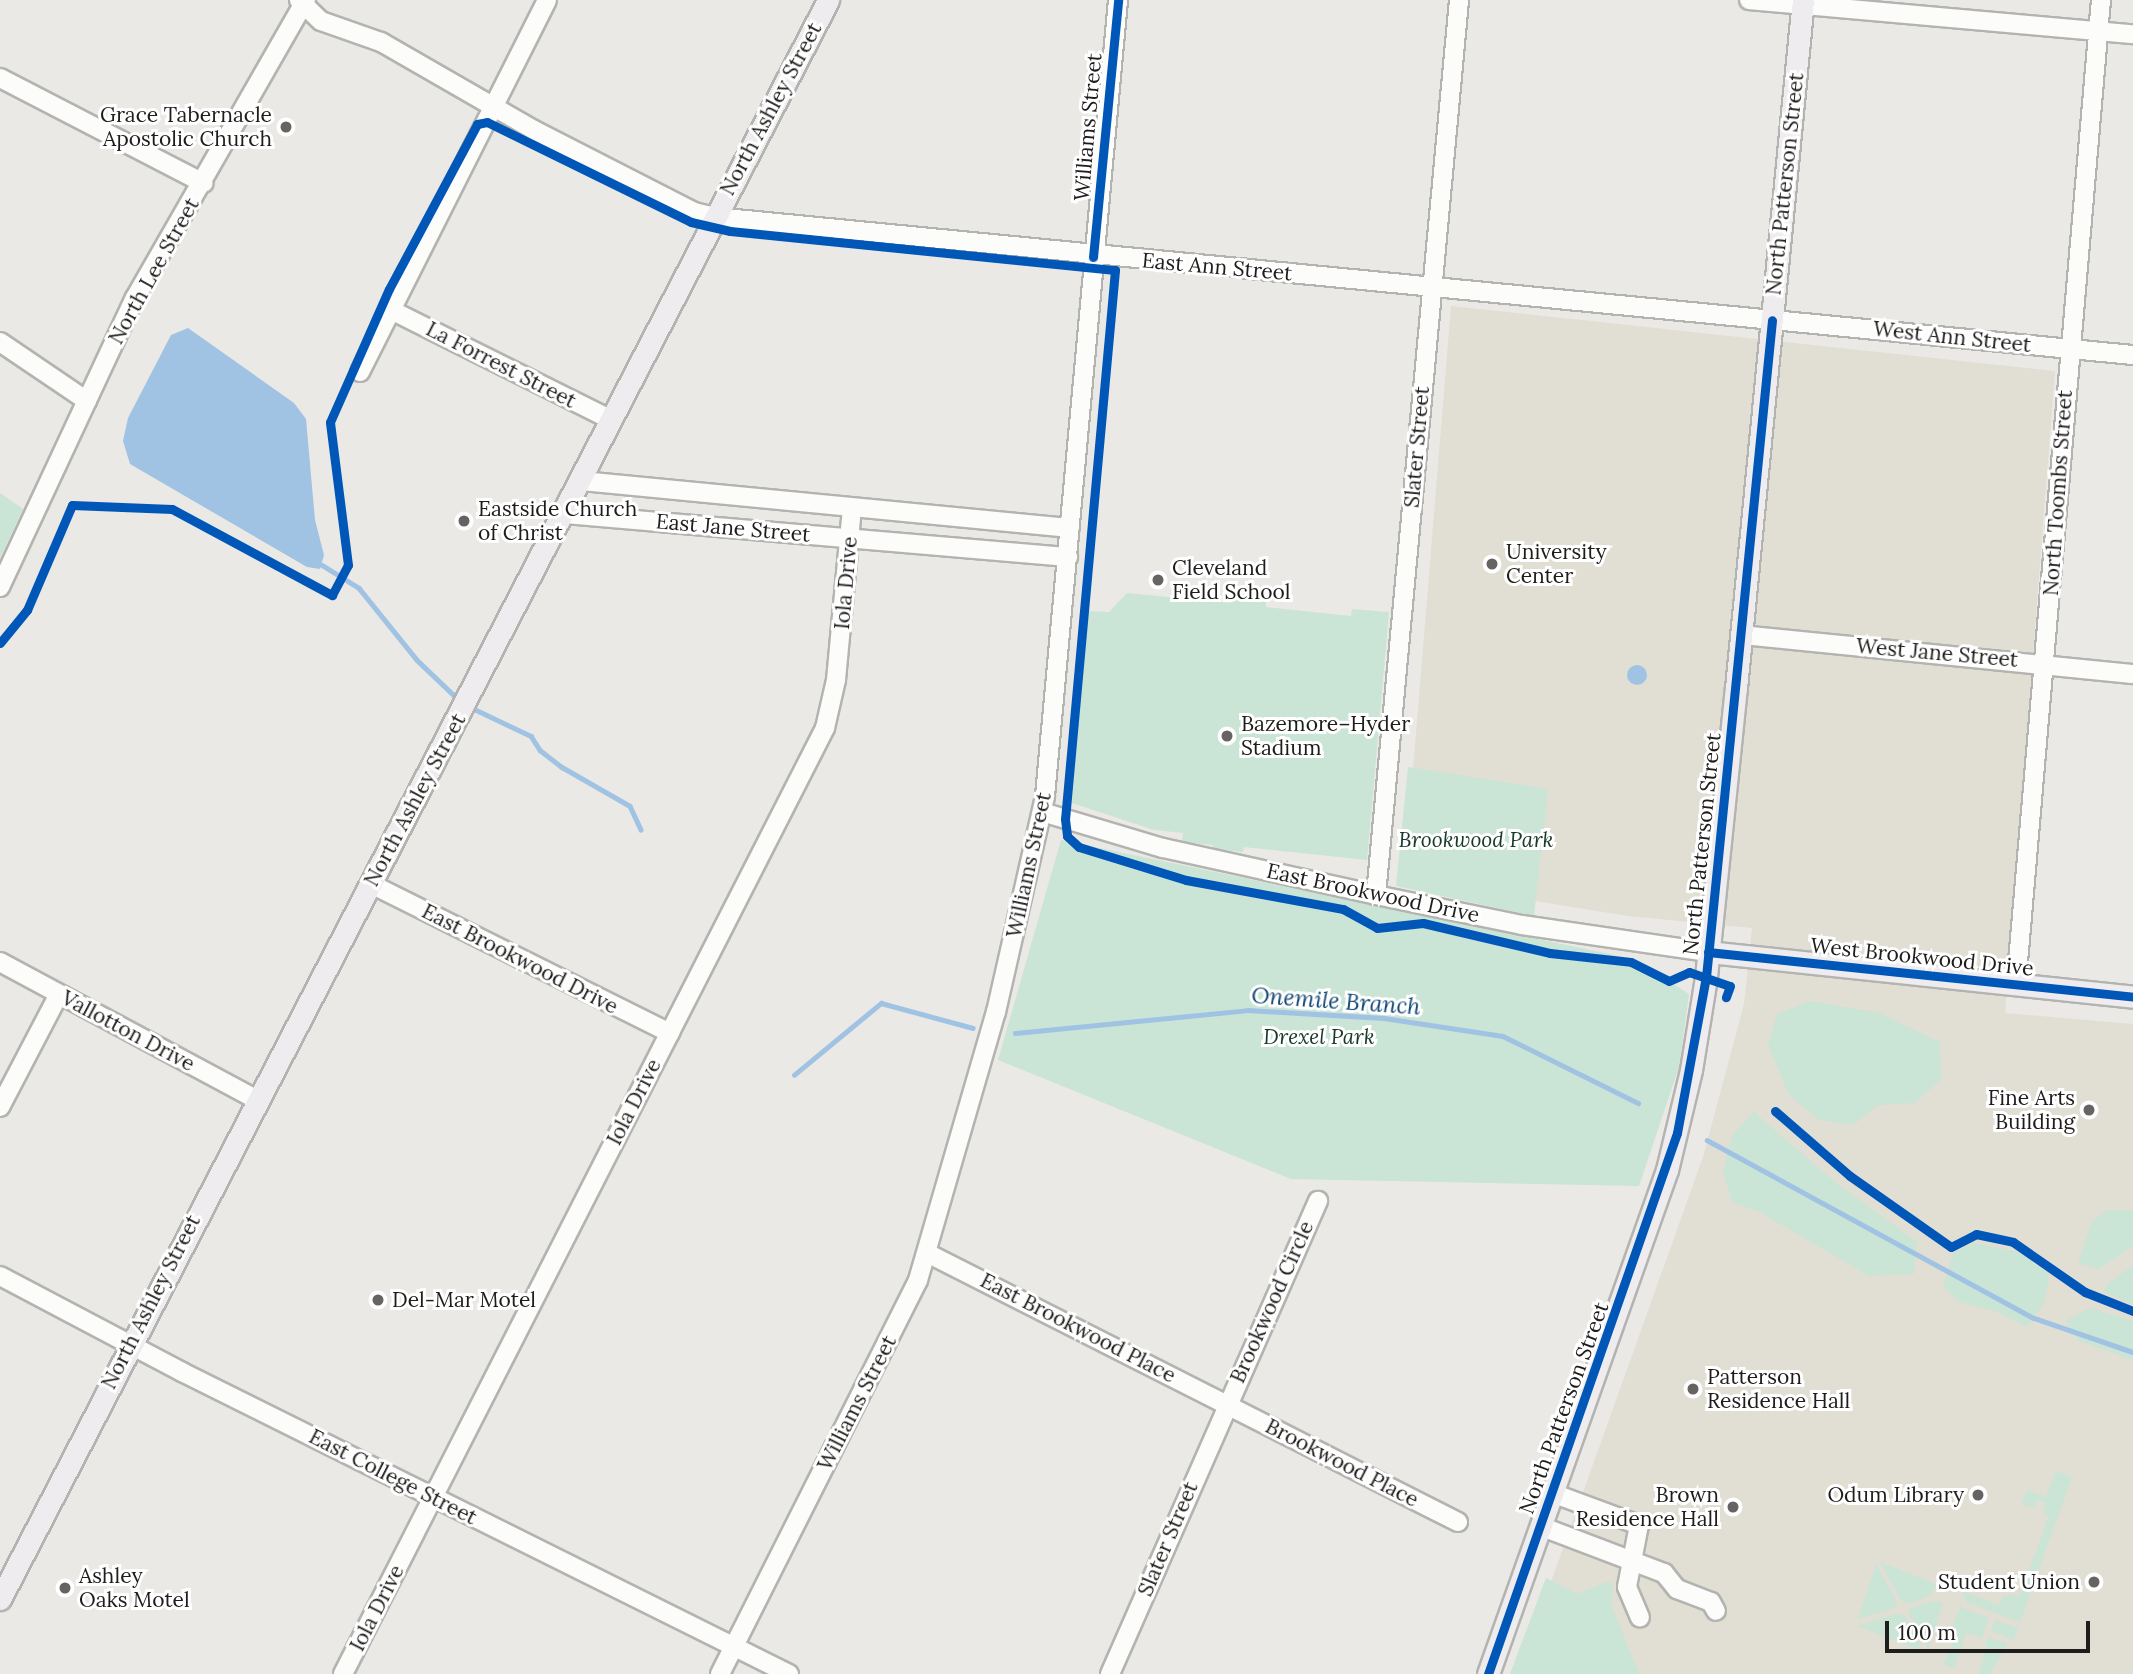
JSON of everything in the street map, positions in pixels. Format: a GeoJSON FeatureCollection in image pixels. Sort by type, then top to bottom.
{"type":"FeatureCollection","features":[{"type":"Feature","properties":{"kind":"main road","name":"North Ashley Street"},"geometry":{"type":"LineString","coordinates":[[0,1599],[128,1345],[565,514],[828,0]]}},
{"type":"Feature","properties":{"kind":"main road","name":"North Patterson Street"},"geometry":{"type":"LineString","coordinates":[[1488,1674],[1676,1139],[1708,952],[1742,635],[1802,2]]}},
{"type":"Feature","properties":{"kind":"main road","name":"West Brookwood Drive"},"geometry":{"type":"LineString","coordinates":[[1708,952],[2133,997]]}},
{"type":"Feature","properties":{"kind":"street"},"geometry":{"type":"LineString","coordinates":[[360,372],[389,309],[494,109],[547,0]]}},
{"type":"Feature","properties":{"kind":"street","name":"Williams Street"},"geometry":{"type":"LineString","coordinates":[[720,1674],[929,1254],[988,1047],[1042,812],[1068,557],[1118,0]]}},
{"type":"Feature","properties":{"kind":"street","name":"Slater Street"},"geometry":{"type":"LineString","coordinates":[[1376,895],[1459,0]]}},
{"type":"Feature","properties":{"kind":"street"},"geometry":{"type":"LineString","coordinates":[[1749,0],[1802,2],[2133,34]]}},
{"type":"Feature","properties":{"kind":"street","name":"North Toombs Street"},"geometry":{"type":"LineString","coordinates":[[2016,985],[2045,663],[2068,349],[2101,0]]}},
{"type":"Feature","properties":{"kind":"street","name":"East Ann Street"},"geometry":{"type":"LineString","coordinates":[[303,2],[321,21],[380,43],[494,109],[694,212],[715,217],[1093,257],[1772,320]]}},
{"type":"Feature","properties":{"kind":"street","name":"North Lee Street"},"geometry":{"type":"LineString","coordinates":[[0,587],[132,303],[204,183],[303,2]]}},
{"type":"Feature","properties":{"kind":"street"},"geometry":{"type":"LineString","coordinates":[[0,78],[204,183]]}},
{"type":"Feature","properties":{"kind":"street","name":"La Forrest Street"},"geometry":{"type":"LineString","coordinates":[[389,309],[612,421]]}},
{"type":"Feature","properties":{"kind":"street","name":"West Ann Street"},"geometry":{"type":"LineString","coordinates":[[1772,320],[2133,355]]}},
{"type":"Feature","properties":{"kind":"street"},"geometry":{"type":"LineString","coordinates":[[0,342],[88,401]]}},
{"type":"Feature","properties":{"kind":"street","name":"East Jane Street"},"geometry":{"type":"LineString","coordinates":[[582,481],[1070,528]]}},
{"type":"Feature","properties":{"kind":"street","name":"Iola Drive"},"geometry":{"type":"LineString","coordinates":[[343,1674],[825,728],[836,680],[852,509]]}},
{"type":"Feature","properties":{"kind":"street","name":"East Jane Street"},"geometry":{"type":"LineString","coordinates":[[565,514],[1068,557]]}},
{"type":"Feature","properties":{"kind":"street","name":"West Jane Street"},"geometry":{"type":"LineString","coordinates":[[1742,635],[2045,663],[2133,674]]}},
{"type":"Feature","properties":{"kind":"street","name":"East Brookwood Drive"},"geometry":{"type":"LineString","coordinates":[[1042,812],[1163,848],[1376,895],[1590,936],[1708,952]]}},
{"type":"Feature","properties":{"kind":"street","name":"East Brookwood Drive"},"geometry":{"type":"LineString","coordinates":[[371,884],[670,1033]]}},
{"type":"Feature","properties":{"kind":"street","name":"Vallotton Drive"},"geometry":{"type":"LineString","coordinates":[[0,962],[257,1100]]}},
{"type":"Feature","properties":{"kind":"street"},"geometry":{"type":"LineString","coordinates":[[0,1107],[60,995]]}},
{"type":"Feature","properties":{"kind":"street","name":"Brookwood Circle"},"geometry":{"type":"LineString","coordinates":[[1226,1403],[1318,1201]]}},
{"type":"Feature","properties":{"kind":"street","name":"East Brookwood Place"},"geometry":{"type":"LineString","coordinates":[[929,1254],[1226,1403]]}},
{"type":"Feature","properties":{"kind":"street","name":"East College Street"},"geometry":{"type":"LineString","coordinates":[[0,1276],[128,1345],[789,1674]]}},
{"type":"Feature","properties":{"kind":"street","name":"Slater Street"},"geometry":{"type":"LineString","coordinates":[[1110,1674],[1226,1403]]}},
{"type":"Feature","properties":{"kind":"street","name":"Brookwood Place"},"geometry":{"type":"LineString","coordinates":[[1226,1403],[1458,1522]]}},
{"type":"Feature","properties":{"kind":"street"},"geometry":{"type":"LineString","coordinates":[[1552,1493],[1639,1525],[1627,1587],[1640,1617]]}},
{"type":"Feature","properties":{"kind":"street"},"geometry":{"type":"LineString","coordinates":[[1541,1526],[1664,1573],[1677,1589],[1711,1602],[1716,1611]]}},
{"type":"Feature","properties":{"kind":"shaded area"},"geometry":{"type":"Polygon","coordinates":[[[1451,306],[2055,371],[2005,1013],[2133,1024],[2133,1674],[1518,1674],[1703,1157],[1744,1004],[1752,928],[1628,916],[1404,880],[1451,306]]]}},
{"type":"Feature","properties":{"kind":"green space"},"geometry":{"type":"Polygon","coordinates":[[[0,493],[23,509],[0,558],[0,493]]]}},
{"type":"Feature","properties":{"kind":"green space","name":"Bazemore–Hyder Stadium"},"geometry":{"type":"Polygon","coordinates":[[[1233,592],[1266,596],[1266,607],[1351,616],[1352,609],[1389,612],[1367,860],[1244,847],[1243,852],[1213,849],[1213,845],[1182,842],[1183,833],[1154,830],[1072,803],[1086,611],[1109,612],[1127,593],[1231,603],[1233,592]]]}},
{"type":"Feature","properties":{"kind":"green space","name":"Brookwood Park"},"geometry":{"type":"Polygon","coordinates":[[[1408,767],[1548,789],[1534,916],[1396,886],[1408,767]]]}},
{"type":"Feature","properties":{"kind":"green space","name":"Drexel Park"},"geometry":{"type":"Polygon","coordinates":[[[1061,840],[1634,959],[1689,994],[1679,1067],[1639,1186],[1291,1179],[998,1060],[1061,840]]]}},
{"type":"Feature","properties":{"kind":"green space"},"geometry":{"type":"Polygon","coordinates":[[[1810,1001],[1879,1013],[1940,1042],[1941,1080],[1914,1103],[1878,1105],[1853,1125],[1819,1120],[1789,1095],[1768,1045],[1777,1014],[1810,1001]]]}},
{"type":"Feature","properties":{"kind":"green space"},"geometry":{"type":"Polygon","coordinates":[[[1754,1112],[1834,1181],[1917,1242],[1914,1274],[1869,1276],[1758,1211],[1732,1202],[1723,1172],[1732,1136],[1754,1112]]]}},
{"type":"Feature","properties":{"kind":"green space"},"geometry":{"type":"Polygon","coordinates":[[[2108,1210],[2133,1210],[2133,1246],[2099,1269],[2078,1263],[2092,1221],[2108,1210]]]}},
{"type":"Feature","properties":{"kind":"green space"},"geometry":{"type":"Polygon","coordinates":[[[1975,1243],[2019,1252],[2049,1274],[2045,1301],[2027,1327],[1995,1311],[1959,1302],[1943,1286],[1953,1253],[1975,1243]]]}},
{"type":"Feature","properties":{"kind":"green space"},"geometry":{"type":"Polygon","coordinates":[[[2133,1266],[2133,1304],[2104,1292],[2107,1284],[2133,1266]]]}},
{"type":"Feature","properties":{"kind":"green space"},"geometry":{"type":"Polygon","coordinates":[[[2090,1308],[2133,1321],[2133,1360],[2079,1341],[2065,1321],[2090,1308]]]}},
{"type":"Feature","properties":{"kind":"green space"},"geometry":{"type":"Polygon","coordinates":[[[2056,1471],[2072,1477],[2020,1622],[1966,1602],[1962,1591],[1999,1605],[2003,1596],[2020,1595],[2049,1515],[2043,1512],[2046,1503],[2037,1500],[2034,1508],[2022,1504],[2027,1490],[2046,1497],[2056,1471]]]}},
{"type":"Feature","properties":{"kind":"green space"},"geometry":{"type":"Polygon","coordinates":[[[1880,1562],[1936,1584],[1931,1595],[1909,1604],[1901,1600],[1880,1562]]]}},
{"type":"Feature","properties":{"kind":"green space"},"geometry":{"type":"Polygon","coordinates":[[[1876,1564],[1897,1602],[1894,1608],[1858,1619],[1876,1564]]]}},
{"type":"Feature","properties":{"kind":"green space"},"geometry":{"type":"Polygon","coordinates":[[[1546,1578],[1578,1594],[1606,1582],[1613,1584],[1611,1604],[1639,1674],[1510,1674],[1546,1578]]]}},
{"type":"Feature","properties":{"kind":"green space"},"geometry":{"type":"Polygon","coordinates":[[[1935,1601],[1943,1604],[1928,1649],[1909,1614],[1911,1608],[1935,1601]]]}},
{"type":"Feature","properties":{"kind":"green space"},"geometry":{"type":"Polygon","coordinates":[[[1960,1607],[1989,1618],[1982,1638],[1966,1633],[1954,1669],[1943,1664],[1958,1632],[1952,1629],[1960,1607]]]}},
{"type":"Feature","properties":{"kind":"green space"},"geometry":{"type":"Polygon","coordinates":[[[1896,1614],[1905,1616],[1923,1651],[1857,1626],[1896,1614]]]}},
{"type":"Feature","properties":{"kind":"green space"},"geometry":{"type":"Polygon","coordinates":[[[1995,1620],[2018,1628],[2014,1640],[1991,1631],[1995,1620]]]}},
{"type":"Feature","properties":{"kind":"green space"},"geometry":{"type":"Polygon","coordinates":[[[1988,1637],[2007,1644],[1990,1674],[1979,1674],[1988,1637]]]}},
{"type":"Feature","properties":{"kind":"water"},"geometry":{"type":"Polygon","coordinates":[[[188,328],[294,403],[306,419],[315,520],[324,555],[320,569],[307,567],[130,464],[123,441],[128,418],[171,335],[188,328]]]}},
{"type":"Feature","properties":{"kind":"water"},"geometry":{"type":"Polygon","coordinates":[[[1633,665],[1641,665],[1647,675],[1641,685],[1633,685],[1627,679],[1627,671],[1633,665]]]}},
{"type":"Feature","properties":{"kind":"waterway"},"geometry":{"type":"LineString","coordinates":[[322,565],[359,588],[417,660],[458,699]]}},
{"type":"Feature","properties":{"kind":"waterway"},"geometry":{"type":"LineString","coordinates":[[468,706],[531,736],[540,750],[562,767],[630,806],[641,830]]}},
{"type":"Feature","properties":{"kind":"waterway","name":"Onemile Branch"},"geometry":{"type":"LineString","coordinates":[[794,1075],[881,1003],[973,1028]]}},
{"type":"Feature","properties":{"kind":"waterway","name":"Onemile Branch"},"geometry":{"type":"LineString","coordinates":[[1015,1033],[1248,1010],[1384,1018],[1503,1036],[1638,1103]]}},
{"type":"Feature","properties":{"kind":"waterway","name":"Onemile Branch"},"geometry":{"type":"LineString","coordinates":[[1707,1140],[2034,1318],[2133,1352]]}},
{"type":"Feature","properties":{"kind":"cycle path"},"geometry":{"type":"LineString","coordinates":[[1093,257],[1118,0]]}},
{"type":"Feature","properties":{"kind":"cycle path"},"geometry":{"type":"LineString","coordinates":[[0,643],[27,610],[72,505],[172,509],[332,595],[348,565],[330,422],[389,289],[477,124],[487,122],[691,222],[730,231],[1115,270],[1065,819],[1067,836],[1079,847],[1186,880],[1343,909],[1377,928],[1423,923],[1550,953],[1631,962],[1669,981],[1689,972],[1730,986],[1726,997]]}},
{"type":"Feature","properties":{"kind":"cycle path"},"geometry":{"type":"LineString","coordinates":[[1488,1674],[1677,1133],[1706,977],[1772,320]]}},
{"type":"Feature","properties":{"kind":"cycle path"},"geometry":{"type":"LineString","coordinates":[[1708,952],[2133,997]]}},
{"type":"Feature","properties":{"kind":"cycle path"},"geometry":{"type":"LineString","coordinates":[[1775,1111],[1850,1176],[1951,1247],[1976,1234],[2013,1242],[2085,1292],[2133,1311]]}},
{"type":"Feature","properties":{"kind":"place","name":"Grace Tabernacle Apostolic Church"},"geometry":{"type":"Point","coordinates":[286,127]}},
{"type":"Feature","properties":{"kind":"place","name":"Eastside Church of Christ"},"geometry":{"type":"Point","coordinates":[464,521]}},
{"type":"Feature","properties":{"kind":"place","name":"University Center"},"geometry":{"type":"Point","coordinates":[1492,564]}},
{"type":"Feature","properties":{"kind":"place","name":"Cleveland Field School"},"geometry":{"type":"Point","coordinates":[1158,580]}},
{"type":"Feature","properties":{"kind":"place","name":"Bazemore–Hyder Stadium"},"geometry":{"type":"Point","coordinates":[1227,736]}},
{"type":"Feature","properties":{"kind":"place","name":"Fine Arts Building"},"geometry":{"type":"Point","coordinates":[2089,1110]}},
{"type":"Feature","properties":{"kind":"place","name":"Del-Mar Motel"},"geometry":{"type":"Point","coordinates":[378,1300]}},
{"type":"Feature","properties":{"kind":"place","name":"Patterson Residence Hall"},"geometry":{"type":"Point","coordinates":[1693,1389]}},
{"type":"Feature","properties":{"kind":"place","name":"Odum Library"},"geometry":{"type":"Point","coordinates":[1978,1495]}},
{"type":"Feature","properties":{"kind":"place","name":"Brown Residence Hall"},"geometry":{"type":"Point","coordinates":[1733,1507]}},
{"type":"Feature","properties":{"kind":"place","name":"Student Union"},"geometry":{"type":"Point","coordinates":[2094,1582]}},
{"type":"Feature","properties":{"kind":"place","name":"Ashley Oaks Motel"},"geometry":{"type":"Point","coordinates":[65,1588]}}]}
